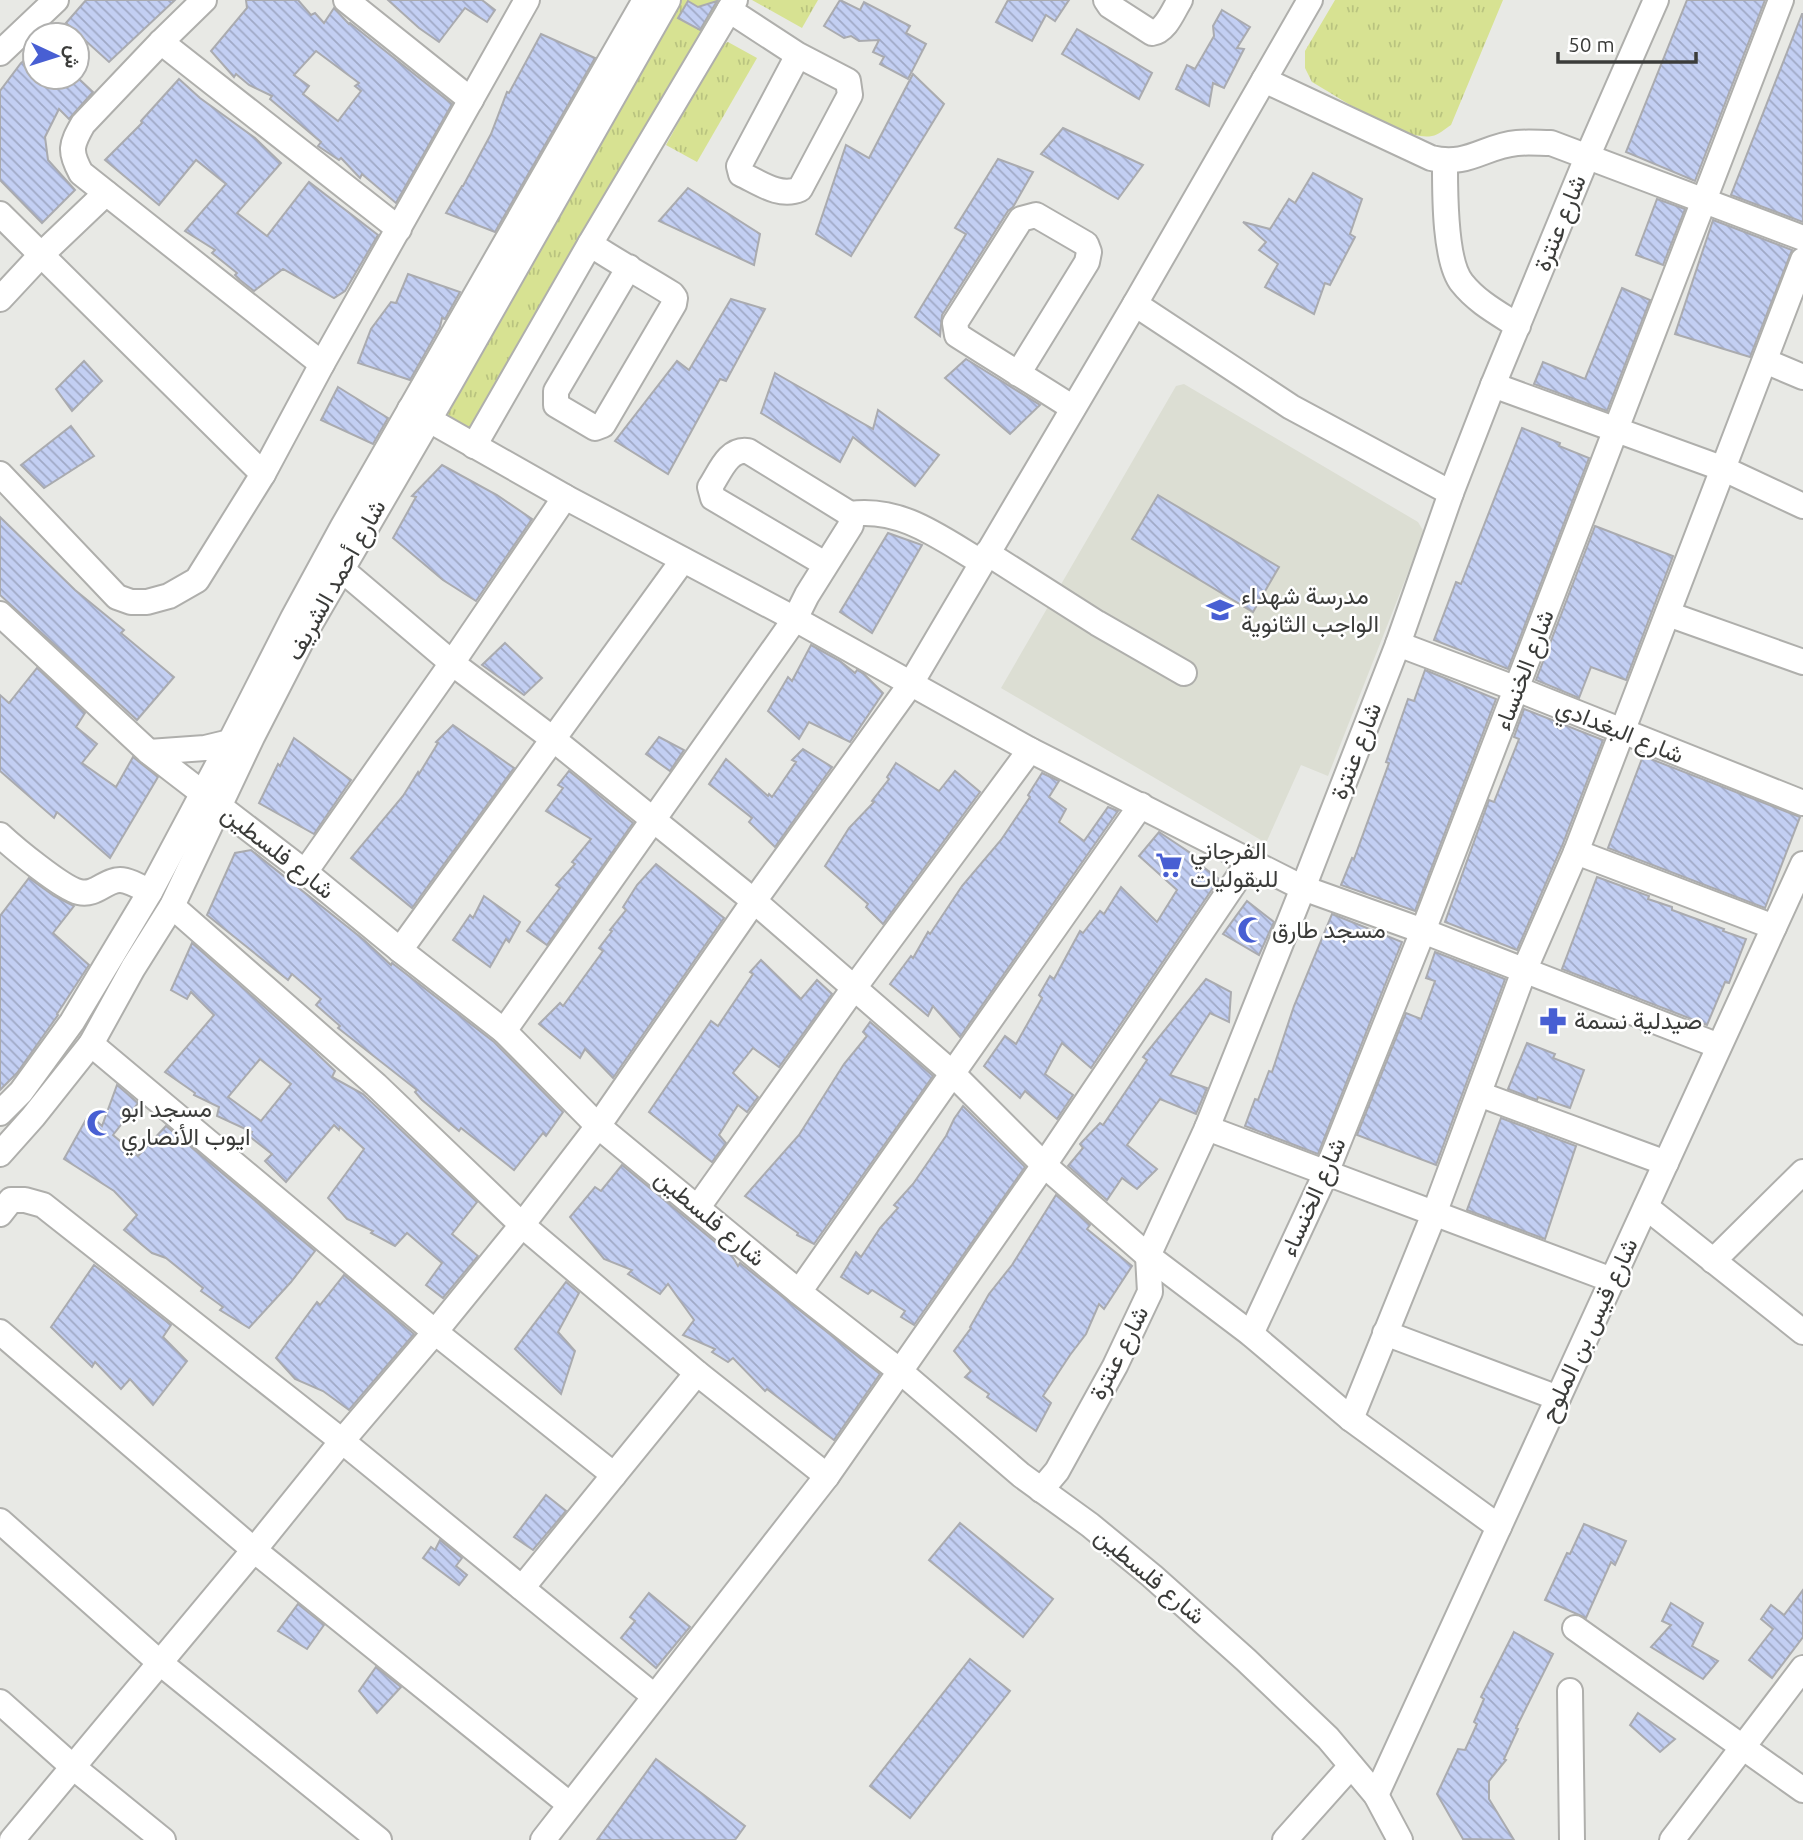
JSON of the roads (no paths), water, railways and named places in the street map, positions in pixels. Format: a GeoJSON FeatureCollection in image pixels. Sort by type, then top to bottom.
{"type":"FeatureCollection","features":[{"type":"Feature","properties":{"kind":"street"},"geometry":{"type":"LineString","coordinates":[[0,53],[56,0]]}},
{"type":"Feature","properties":{"kind":"street"},"geometry":{"type":"LineString","coordinates":[[204,0],[161,41],[83,124],[74,139],[73,159],[81,173],[322,364]]}},
{"type":"Feature","properties":{"kind":"street"},"geometry":{"type":"LineString","coordinates":[[346,0],[471,100]]}},
{"type":"Feature","properties":{"kind":"street"},"geometry":{"type":"LineString","coordinates":[[0,474],[117,597],[131,602],[147,602],[169,596],[197,580],[263,474],[527,0]]}},
{"type":"Feature","properties":{"kind":"street","name":"شارع أحمد الشريف"},"geometry":{"type":"LineString","coordinates":[[419,414],[645,0]]}},
{"type":"Feature","properties":{"kind":"street","name":"شارع أحمد الشريف"},"geometry":{"type":"LineString","coordinates":[[0,1154],[91,1044],[132,968],[172,906],[230,742],[419,414],[667,0]]}},
{"type":"Feature","properties":{"kind":"street"},"geometry":{"type":"LineString","coordinates":[[1106,0],[1110,6],[1152,33],[1163,28],[1180,0]]}},
{"type":"Feature","properties":{"kind":"street"},"geometry":{"type":"LineString","coordinates":[[12,1840],[522,1225],[598,1126],[754,901],[910,685],[1135,304],[1310,0]]}},
{"type":"Feature","properties":{"kind":"street","name":"شارع عنترة"},"geometry":{"type":"LineString","coordinates":[[1041,1490],[1057,1471],[1115,1366],[1150,1292],[1148,1256],[1207,1128],[1303,888],[1398,644],[1451,492],[1493,385],[1588,155],[1656,0]]}},
{"type":"Feature","properties":{"kind":"street","name":"شارع الخنساء"},"geometry":{"type":"LineString","coordinates":[[1251,1335],[1326,1173],[1423,931],[1782,0]]}},
{"type":"Feature","properties":{"kind":"street"},"geometry":{"type":"LineString","coordinates":[[474,446],[732,5],[798,55],[848,81],[850,95],[800,189],[782,193],[741,174],[738,166],[798,55]]}},
{"type":"Feature","properties":{"kind":"street"},"geometry":{"type":"LineString","coordinates":[[161,41],[398,229]]}},
{"type":"Feature","properties":{"kind":"street"},"geometry":{"type":"LineString","coordinates":[[1264,80],[1431,158],[1460,161],[1516,143],[1551,143],[1803,238]]}},
{"type":"Feature","properties":{"kind":"street"},"geometry":{"type":"LineString","coordinates":[[1445,161],[1448,240],[1460,281],[1479,300],[1518,326]]}},
{"type":"Feature","properties":{"kind":"street"},"geometry":{"type":"LineString","coordinates":[[0,299],[41,255],[106,193]]}},
{"type":"Feature","properties":{"kind":"street"},"geometry":{"type":"LineString","coordinates":[[0,214],[263,474]]}},
{"type":"Feature","properties":{"kind":"street"},"geometry":{"type":"LineString","coordinates":[[1018,374],[1087,261],[1089,252],[1086,244],[1036,215],[1021,219],[955,323],[957,335],[1018,374],[1073,408]]}},
{"type":"Feature","properties":{"kind":"street"},"geometry":{"type":"LineString","coordinates":[[590,244],[629,267],[675,298],[603,425],[595,428],[556,405],[556,391],[629,267]]}},
{"type":"Feature","properties":{"kind":"street"},"geometry":{"type":"LineString","coordinates":[[1351,1419],[1434,1214],[1524,971],[1576,852],[1803,260]]}},
{"type":"Feature","properties":{"kind":"street"},"geometry":{"type":"LineString","coordinates":[[1135,304],[1291,407],[1451,492]]}},
{"type":"Feature","properties":{"kind":"street"},"geometry":{"type":"LineString","coordinates":[[1765,361],[1803,377]]}},
{"type":"Feature","properties":{"kind":"street"},"geometry":{"type":"LineString","coordinates":[[1493,385],[1724,469],[1803,506]]}},
{"type":"Feature","properties":{"kind":"street"},"geometry":{"type":"LineString","coordinates":[[419,414],[565,497],[795,619],[1030,750],[1303,888],[1423,931],[1719,1046]]}},
{"type":"Feature","properties":{"kind":"street"},"geometry":{"type":"LineString","coordinates":[[825,564],[713,498],[710,487],[732,453],[748,451],[850,514],[882,513],[904,519],[984,557],[1184,673]]}},
{"type":"Feature","properties":{"kind":"street"},"geometry":{"type":"LineString","coordinates":[[305,872],[453,663],[565,497]]}},
{"type":"Feature","properties":{"kind":"street"},"geometry":{"type":"LineString","coordinates":[[504,1031],[795,619],[850,525],[850,514]]}},
{"type":"Feature","properties":{"kind":"street"},"geometry":{"type":"LineString","coordinates":[[400,950],[683,560]]}},
{"type":"Feature","properties":{"kind":"street"},"geometry":{"type":"LineString","coordinates":[[333,564],[453,663],[553,739],[754,901],[951,1073],[1044,1165],[1148,1256],[1251,1335],[1351,1419],[1499,1527]]}},
{"type":"Feature","properties":{"kind":"street","name":"شارع أحمد الشريف"},"geometry":{"type":"LineString","coordinates":[[0,1113],[21,1092],[72,1022],[150,891],[211,800],[302,638],[333,564]]}},
{"type":"Feature","properties":{"kind":"street","name":"شارع فلسطين"},"geometry":{"type":"LineString","coordinates":[[0,614],[149,752],[504,1031],[598,1126],[799,1293],[901,1372],[1041,1490],[1111,1542],[1219,1635],[1328,1738],[1376,1795],[1400,1840]]}},
{"type":"Feature","properties":{"kind":"street"},"geometry":{"type":"LineString","coordinates":[[1668,614],[1803,662]]}},
{"type":"Feature","properties":{"kind":"street","name":"شارع البغدادي"},"geometry":{"type":"LineString","coordinates":[[1398,644],[1803,803]]}},
{"type":"Feature","properties":{"kind":"street"},"geometry":{"type":"LineString","coordinates":[[149,752],[205,748],[230,742]]}},
{"type":"Feature","properties":{"kind":"street"},"geometry":{"type":"LineString","coordinates":[[698,1207],[854,988],[1030,750]]}},
{"type":"Feature","properties":{"kind":"street"},"geometry":{"type":"LineString","coordinates":[[799,1293],[1141,805]]}},
{"type":"Feature","properties":{"kind":"street"},"geometry":{"type":"LineString","coordinates":[[3,846],[80,892],[93,892],[107,883],[121,880],[150,891]]}},
{"type":"Feature","properties":{"kind":"street"},"geometry":{"type":"LineString","coordinates":[[1576,852],[1774,927]]}},
{"type":"Feature","properties":{"kind":"street"},"geometry":{"type":"LineString","coordinates":[[543,1840],[827,1476],[1044,1165],[1250,860]]}},
{"type":"Feature","properties":{"kind":"street","name":"شارع قيس بن الملوح"},"geometry":{"type":"LineString","coordinates":[[1376,1795],[1803,866]]}},
{"type":"Feature","properties":{"kind":"street"},"geometry":{"type":"LineString","coordinates":[[172,906],[376,1085],[522,1225],[696,1373],[827,1476]]}},
{"type":"Feature","properties":{"kind":"street"},"geometry":{"type":"LineString","coordinates":[[91,1044],[435,1332],[614,1475]]}},
{"type":"Feature","properties":{"kind":"street"},"geometry":{"type":"LineString","coordinates":[[1479,1094],[1666,1163]]}},
{"type":"Feature","properties":{"kind":"street"},"geometry":{"type":"LineString","coordinates":[[1207,1128],[1612,1280]]}},
{"type":"Feature","properties":{"kind":"street"},"geometry":{"type":"LineString","coordinates":[[1713,1261],[1803,1172]]}},
{"type":"Feature","properties":{"kind":"street"},"geometry":{"type":"LineString","coordinates":[[0,1214],[12,1200],[43,1205],[342,1441],[654,1696]]}},
{"type":"Feature","properties":{"kind":"street"},"geometry":{"type":"LineString","coordinates":[[1646,1207],[1803,1332]]}},
{"type":"Feature","properties":{"kind":"street"},"geometry":{"type":"LineString","coordinates":[[0,1332],[254,1550],[569,1804]]}},
{"type":"Feature","properties":{"kind":"street"},"geometry":{"type":"LineString","coordinates":[[1385,1333],[1558,1398]]}},
{"type":"Feature","properties":{"kind":"street"},"geometry":{"type":"LineString","coordinates":[[522,1588],[696,1373]]}},
{"type":"Feature","properties":{"kind":"street"},"geometry":{"type":"LineString","coordinates":[[0,1521],[159,1662],[379,1840]]}},
{"type":"Feature","properties":{"kind":"street"},"geometry":{"type":"LineString","coordinates":[[1575,1628],[1803,1790]]}},
{"type":"Feature","properties":{"kind":"street"},"geometry":{"type":"LineString","coordinates":[[1672,1840],[1744,1747],[1791,1699],[1803,1668]]}},
{"type":"Feature","properties":{"kind":"street"},"geometry":{"type":"LineString","coordinates":[[1570,1691],[1572,1840]]}},
{"type":"Feature","properties":{"kind":"street"},"geometry":{"type":"LineString","coordinates":[[0,1702],[73,1767],[163,1840]]}},
{"type":"Feature","properties":{"kind":"street"},"geometry":{"type":"LineString","coordinates":[[1285,1840],[1351,1766]]}},
{"type":"Feature","properties":{"kind":"place","name":"مدرسة شهداء الواجب الثانوية"},"geometry":{"type":"Point","coordinates":[1220,610]}},
{"type":"Feature","properties":{"kind":"place","name":"الفرجاني للبقوليات"},"geometry":{"type":"Point","coordinates":[1169,865]}},
{"type":"Feature","properties":{"kind":"place","name":"مسجد طارق"},"geometry":{"type":"Point","coordinates":[1251,930]}},
{"type":"Feature","properties":{"kind":"place","name":"صيدلية نسمة"},"geometry":{"type":"Point","coordinates":[1553,1021]}},
{"type":"Feature","properties":{"kind":"place","name":"مسجد ابو ايوب الأنصاري"},"geometry":{"type":"Point","coordinates":[100,1123]}}]}
